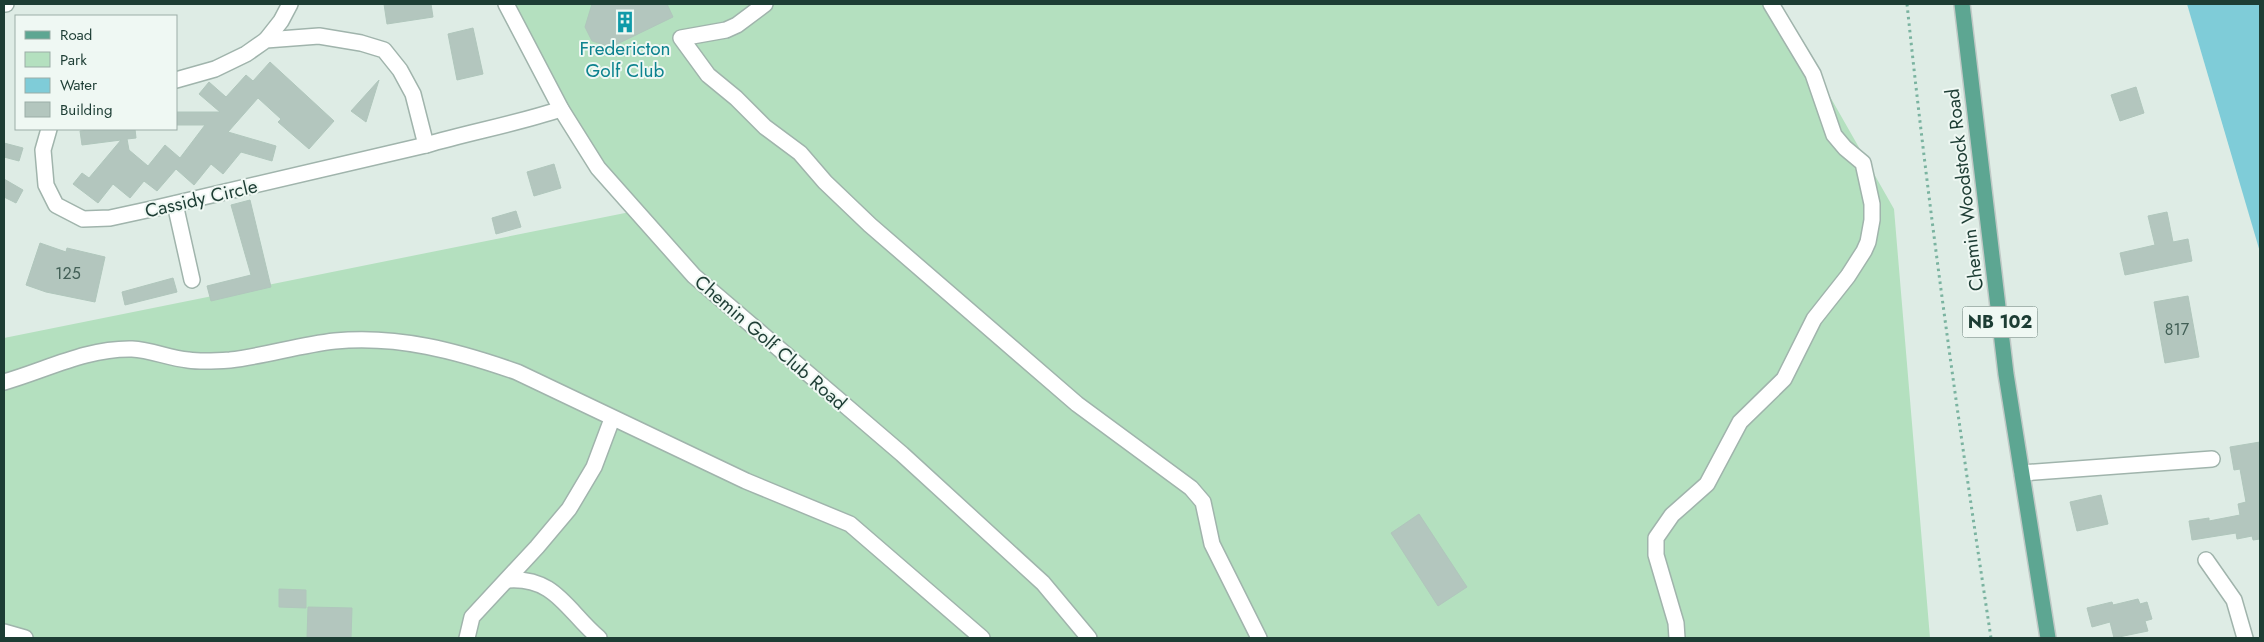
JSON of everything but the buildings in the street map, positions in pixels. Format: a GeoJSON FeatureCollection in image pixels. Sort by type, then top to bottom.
{"type":"FeatureCollection","features":[{"type":"Feature","properties":{"kind":"main road","name":"Chemin Woodstock Road"},"geometry":{"type":"LineString","coordinates":[[1962,4],[2006,374],[2048,638]]}},
{"type":"Feature","properties":{"kind":"street"},"geometry":{"type":"LineString","coordinates":[[178,79],[215,69],[246,54],[266,40],[281,21],[290,4]]}},
{"type":"Feature","properties":{"kind":"street","name":"Chemin Golf Club Road"},"geometry":{"type":"LineString","coordinates":[[506,4],[560,109],[598,168],[694,276],[902,454],[1036,576],[1089,638]]}},
{"type":"Feature","properties":{"kind":"street"},"geometry":{"type":"LineString","coordinates":[[765,4],[737,25],[726,30],[682,38],[708,75],[736,98],[765,127],[800,153],[825,182],[870,225],[1077,404],[1191,488],[1202,502],[1212,544],[1259,638]]}},
{"type":"Feature","properties":{"kind":"street"},"geometry":{"type":"LineString","coordinates":[[1677,638],[1676,623],[1656,555],[1656,538],[1672,515],[1707,484],[1733,434],[1748,412],[1784,379],[1814,319],[1861,256],[1868,242],[1872,220],[1872,204],[1863,163],[1845,148],[1834,135],[1813,74],[1771,4]]}},
{"type":"Feature","properties":{"kind":"street"},"geometry":{"type":"LineString","coordinates":[[266,40],[319,36],[361,43],[384,50],[400,70],[413,94],[426,146]]}},
{"type":"Feature","properties":{"kind":"street","name":"Cassidy Circle"},"geometry":{"type":"LineString","coordinates":[[49,130],[43,150],[46,185],[56,205],[83,219],[110,218],[426,146],[466,134],[526,120],[560,109]]}},
{"type":"Feature","properties":{"kind":"street"},"geometry":{"type":"LineString","coordinates":[[175,204],[192,280]]}},
{"type":"Feature","properties":{"kind":"street"},"geometry":{"type":"LineString","coordinates":[[4,382],[84,355],[111,350],[134,349],[188,360],[209,361],[230,360],[333,341],[393,340],[423,344],[507,368],[746,481],[850,524],[982,638]]}},
{"type":"Feature","properties":{"kind":"street"},"geometry":{"type":"LineString","coordinates":[[467,638],[472,617],[569,509],[594,467],[612,419]]}},
{"type":"Feature","properties":{"kind":"street"},"geometry":{"type":"LineString","coordinates":[[2022,473],[2212,459]]}},
{"type":"Feature","properties":{"kind":"street"},"geometry":{"type":"LineString","coordinates":[[2206,560],[2234,600],[2245,638]]}},
{"type":"Feature","properties":{"kind":"street"},"geometry":{"type":"LineString","coordinates":[[507,580],[533,581],[546,587],[599,638]]}},
{"type":"Feature","properties":{"kind":"street"},"geometry":{"type":"LineString","coordinates":[[4,632],[25,638]]}},
{"type":"Feature","properties":{"kind":"path"},"geometry":{"type":"LineString","coordinates":[[1907,4],[1919,123],[1949,361],[1991,638]]}},
{"type":"Feature","properties":{"kind":"green space","name":"Fredericton Golf Club"},"geometry":{"type":"Polygon","coordinates":[[[506,4],[1772,4],[1816,72],[1894,209],[1930,638],[4,638],[4,338],[635,211],[598,168],[506,4]]]}},
{"type":"Feature","properties":{"kind":"water"},"geometry":{"type":"Polygon","coordinates":[[[2187,4],[2260,4],[2260,252],[2187,4]]]}},
{"type":"Feature","properties":{"kind":"place","name":"Fredericton Golf Club"},"geometry":{"type":"Point","coordinates":[625,22]}}]}
